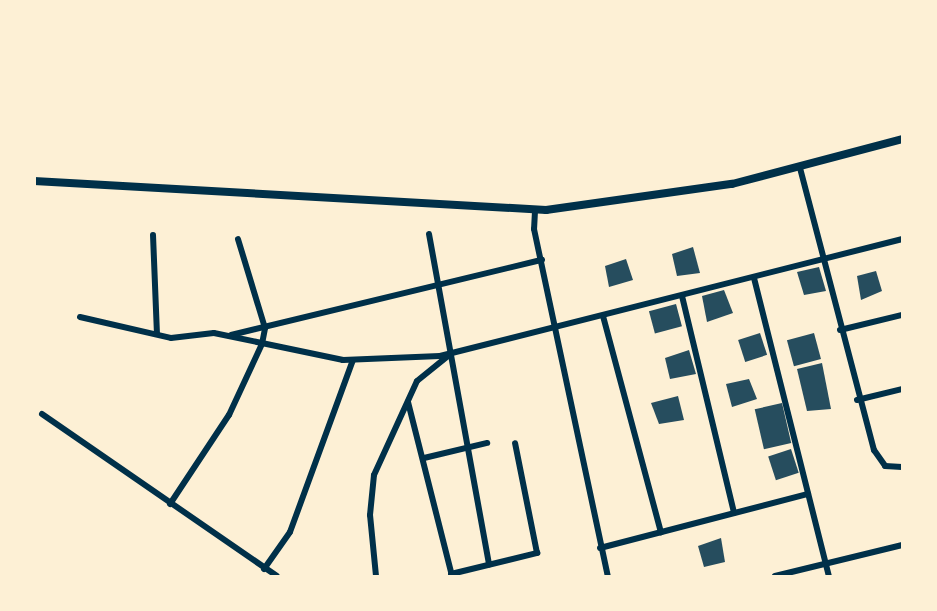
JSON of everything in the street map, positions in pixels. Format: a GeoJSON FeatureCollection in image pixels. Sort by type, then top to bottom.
{"type":"FeatureCollection","features":[{"type":"Feature","properties":{"kind":"street"},"geometry":{"type":"LineString","coordinates":[[34,181],[536,211],[663,196],[800,168],[903,139]]}},
{"type":"Feature","properties":{"kind":"street"},"geometry":{"type":"LineString","coordinates":[[800,168],[857,400],[880,460],[903,467]]}},
{"type":"Feature","properties":{"kind":"street"},"geometry":{"type":"LineString","coordinates":[[536,211],[542,260],[559,328],[600,548],[608,576]]}},
{"type":"Feature","properties":{"kind":"street"},"geometry":{"type":"LineString","coordinates":[[429,234],[489,565]]}},
{"type":"Feature","properties":{"kind":"street"},"geometry":{"type":"LineString","coordinates":[[153,235],[157,334]]}},
{"type":"Feature","properties":{"kind":"street"},"geometry":{"type":"LineString","coordinates":[[170,504],[229,415],[262,344],[265,327],[238,239]]}},
{"type":"Feature","properties":{"kind":"street"},"geometry":{"type":"LineString","coordinates":[[80,317],[157,334],[227,336],[353,360],[451,353],[559,328],[903,239]]}},
{"type":"Feature","properties":{"kind":"street"},"geometry":{"type":"LineString","coordinates":[[227,336],[542,260]]}},
{"type":"Feature","properties":{"kind":"street"},"geometry":{"type":"LineString","coordinates":[[754,278],[829,576]]}},
{"type":"Feature","properties":{"kind":"street"},"geometry":{"type":"LineString","coordinates":[[682,296],[734,513]]}},
{"type":"Feature","properties":{"kind":"street"},"geometry":{"type":"LineString","coordinates":[[840,330],[903,315]]}},
{"type":"Feature","properties":{"kind":"street"},"geometry":{"type":"LineString","coordinates":[[603,316],[661,532]]}},
{"type":"Feature","properties":{"kind":"street"},"geometry":{"type":"LineString","coordinates":[[376,576],[370,515],[374,475],[417,381],[451,353]]}},
{"type":"Feature","properties":{"kind":"street"},"geometry":{"type":"LineString","coordinates":[[264,568],[290,532],[353,360]]}},
{"type":"Feature","properties":{"kind":"street"},"geometry":{"type":"LineString","coordinates":[[857,400],[903,389]]}},
{"type":"Feature","properties":{"kind":"street"},"geometry":{"type":"LineString","coordinates":[[408,401],[452,575],[537,553],[515,443]]}},
{"type":"Feature","properties":{"kind":"street"},"geometry":{"type":"LineString","coordinates":[[42,414],[277,576]]}},
{"type":"Feature","properties":{"kind":"street"},"geometry":{"type":"LineString","coordinates":[[424,458],[487,443]]}},
{"type":"Feature","properties":{"kind":"street"},"geometry":{"type":"LineString","coordinates":[[600,548],[808,494]]}},
{"type":"Feature","properties":{"kind":"street"},"geometry":{"type":"LineString","coordinates":[[775,576],[903,545]]}},
{"type":"Feature","properties":{"kind":"building"},"geometry":{"type":"Polygon","coordinates":[[[693,247],[700,273],[677,276],[672,254],[693,247]]]}},
{"type":"Feature","properties":{"kind":"building"},"geometry":{"type":"Polygon","coordinates":[[[626,259],[633,280],[609,287],[605,266],[626,259]]]}},
{"type":"Feature","properties":{"kind":"building"},"geometry":{"type":"Polygon","coordinates":[[[819,267],[826,291],[804,295],[797,272],[819,267]]]}},
{"type":"Feature","properties":{"kind":"building"},"geometry":{"type":"Polygon","coordinates":[[[876,271],[882,291],[861,300],[857,276],[876,271]]]}},
{"type":"Feature","properties":{"kind":"building"},"geometry":{"type":"Polygon","coordinates":[[[724,290],[733,313],[707,322],[702,296],[724,290]]]}},
{"type":"Feature","properties":{"kind":"building"},"geometry":{"type":"Polygon","coordinates":[[[676,304],[682,326],[655,333],[649,311],[676,304]]]}},
{"type":"Feature","properties":{"kind":"building"},"geometry":{"type":"Polygon","coordinates":[[[760,333],[767,355],[745,362],[738,340],[760,333]]]}},
{"type":"Feature","properties":{"kind":"building"},"geometry":{"type":"Polygon","coordinates":[[[814,333],[821,359],[794,366],[787,340],[814,333]]]}},
{"type":"Feature","properties":{"kind":"building"},"geometry":{"type":"Polygon","coordinates":[[[689,350],[696,374],[670,379],[665,358],[689,350]]]}},
{"type":"Feature","properties":{"kind":"building"},"geometry":{"type":"Polygon","coordinates":[[[822,363],[831,409],[807,411],[797,369],[822,363]]]}},
{"type":"Feature","properties":{"kind":"building"},"geometry":{"type":"Polygon","coordinates":[[[749,379],[757,399],[732,407],[726,384],[749,379]]]}},
{"type":"Feature","properties":{"kind":"building"},"geometry":{"type":"Polygon","coordinates":[[[678,396],[684,420],[659,424],[651,403],[678,396]]]}},
{"type":"Feature","properties":{"kind":"building"},"geometry":{"type":"Polygon","coordinates":[[[782,403],[791,443],[764,449],[755,409],[782,403]]]}},
{"type":"Feature","properties":{"kind":"building"},"geometry":{"type":"Polygon","coordinates":[[[791,449],[799,473],[776,480],[768,456],[791,449]]]}},
{"type":"Feature","properties":{"kind":"building"},"geometry":{"type":"Polygon","coordinates":[[[721,538],[725,562],[704,567],[698,546],[721,538]]]}}]}
